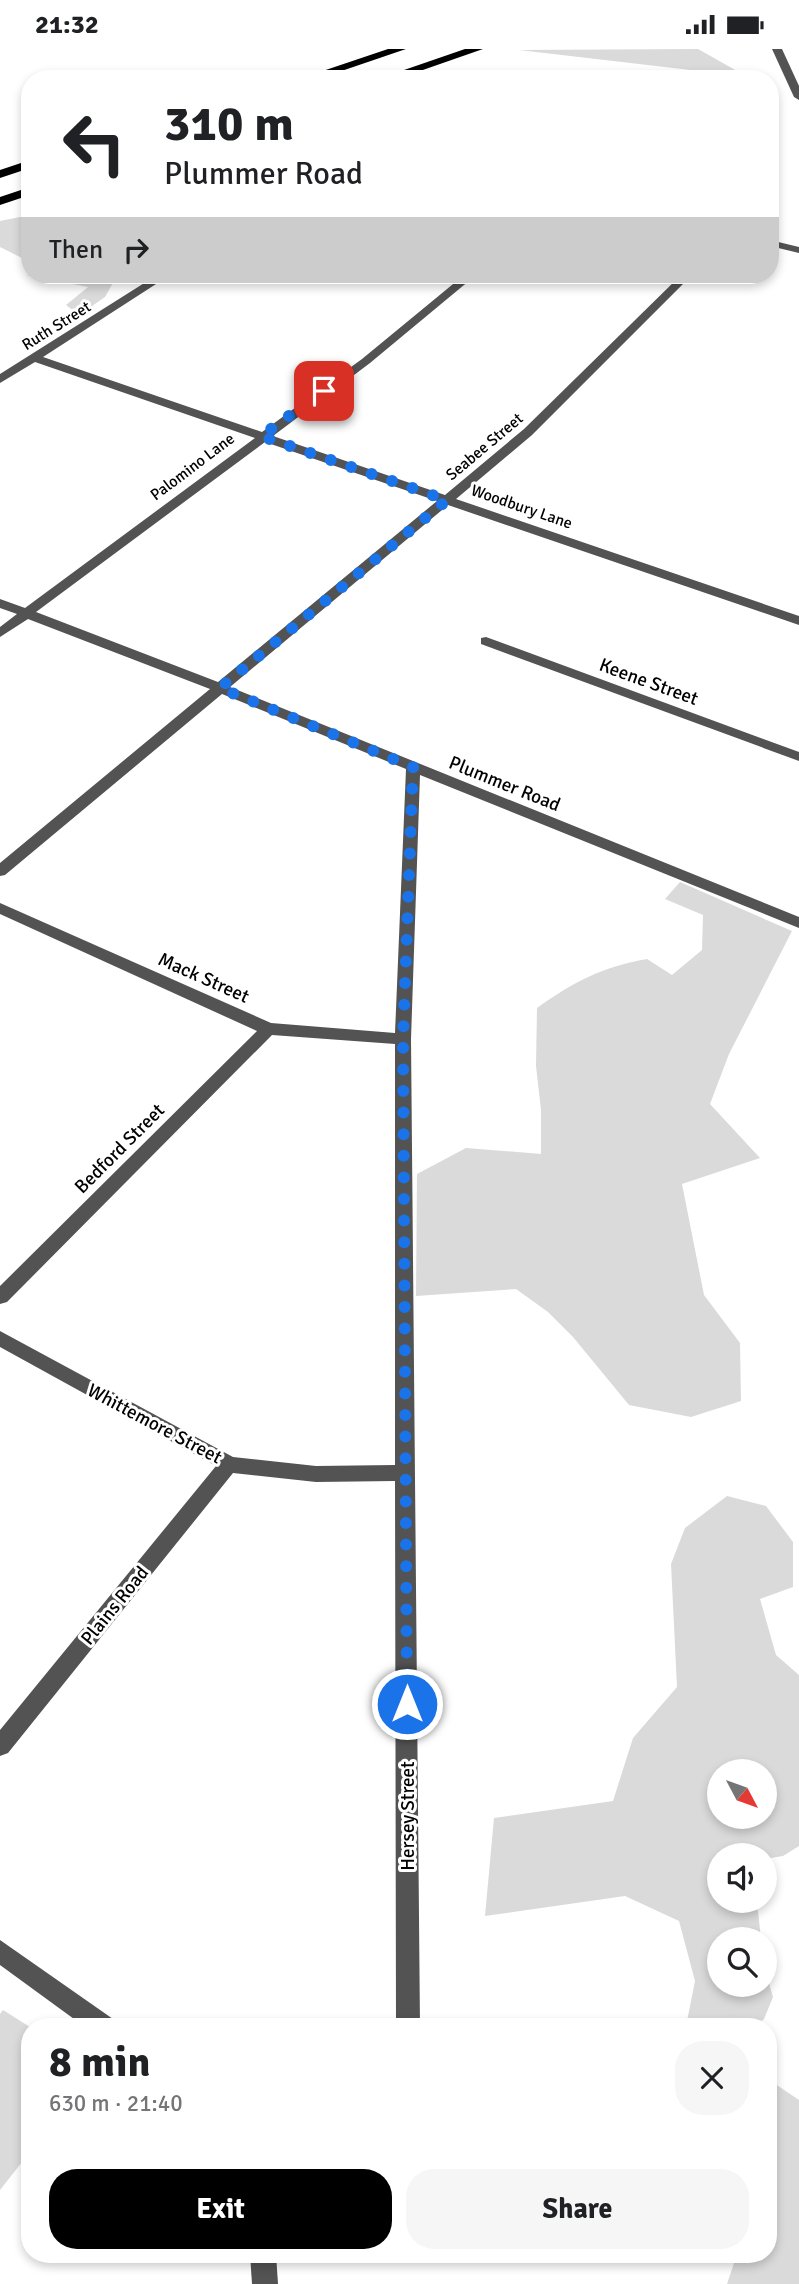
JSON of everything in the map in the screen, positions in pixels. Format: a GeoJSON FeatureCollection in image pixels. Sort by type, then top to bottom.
{"type":"FeatureCollection","features":[{"type":"Feature","properties":{"kind":"highway"},"geometry":{"type":"LineString","coordinates":[[334,70],[400,49]]}},
{"type":"Feature","properties":{"kind":"highway"},"geometry":{"type":"LineString","coordinates":[[412,70],[477,49]]}},
{"type":"Feature","properties":{"kind":"highway"},"geometry":{"type":"LineString","coordinates":[[0,174],[21,168]]}},
{"type":"Feature","properties":{"kind":"highway"},"geometry":{"type":"LineString","coordinates":[[0,201],[21,194]]}},
{"type":"Feature","properties":{"kind":"street"},"geometry":{"type":"LineString","coordinates":[[777,49],[799,97]]}},
{"type":"Feature","properties":{"kind":"street"},"geometry":{"type":"LineString","coordinates":[[779,245],[799,250]]}},
{"type":"Feature","properties":{"kind":"street","name":"Ruth Street"},"geometry":{"type":"LineString","coordinates":[[0,379],[150,284]]}},
{"type":"Feature","properties":{"kind":"street","name":"Palomino Lane"},"geometry":{"type":"LineString","coordinates":[[0,632],[261,436],[366,362],[460,284]]}},
{"type":"Feature","properties":{"kind":"street","name":"Seabee Street"},"geometry":{"type":"LineString","coordinates":[[0,871],[447,500],[569,394],[678,284]]}},
{"type":"Feature","properties":{"kind":"street","name":"Woodbury Lane"},"geometry":{"type":"LineString","coordinates":[[34,358],[799,621]]}},
{"type":"Feature","properties":{"kind":"street","name":"Plummer Road"},"geometry":{"type":"LineString","coordinates":[[0,603],[220,688],[799,923]]}},
{"type":"Feature","properties":{"kind":"street","name":"Keene Street"},"geometry":{"type":"LineString","coordinates":[[486,642],[799,757]]}},
{"type":"Feature","properties":{"kind":"street","name":"Hersey Street"},"geometry":{"type":"LineString","coordinates":[[408,2018],[403,1039],[413,767]]}},
{"type":"Feature","properties":{"kind":"street","name":"Mack Street"},"geometry":{"type":"LineString","coordinates":[[0,908],[268,1029],[403,1039]]}},
{"type":"Feature","properties":{"kind":"street","name":"Bedford Street"},"geometry":{"type":"LineString","coordinates":[[0,1297],[268,1029]]}},
{"type":"Feature","properties":{"kind":"street","name":"Whittemore Street"},"geometry":{"type":"LineString","coordinates":[[0,1338],[229,1464],[267,1472],[347,1476],[404,1473]]}},
{"type":"Feature","properties":{"kind":"street","name":"Plains Road"},"geometry":{"type":"LineString","coordinates":[[0,1745],[229,1464]]}},
{"type":"Feature","properties":{"kind":"street"},"geometry":{"type":"LineString","coordinates":[[0,1951],[93,2018]]}},
{"type":"Feature","properties":{"kind":"street"},"geometry":{"type":"LineString","coordinates":[[264,2263],[265,2284]]}},
{"type":"Feature","properties":{"kind":"shaded area"},"geometry":{"type":"Polygon","coordinates":[[[698,49],[735,70],[690,70],[519,50],[698,49]]]}},
{"type":"Feature","properties":{"kind":"shaded area"},"geometry":{"type":"Polygon","coordinates":[[[21,217],[21,258],[0,247],[0,221],[21,217]]]}},
{"type":"Feature","properties":{"kind":"shaded area"},"geometry":{"type":"Polygon","coordinates":[[[72,284],[112,284],[105,297],[79,315],[66,305],[88,287],[72,284]]]}},
{"type":"Feature","properties":{"kind":"shaded area"},"geometry":{"type":"Polygon","coordinates":[[[680,882],[792,931],[729,1054],[710,1104],[760,1158],[682,1184],[704,1295],[740,1343],[741,1401],[691,1417],[629,1405],[573,1337],[548,1312],[516,1289],[416,1296],[417,1174],[466,1148],[541,1154],[541,1110],[536,1066],[537,1008],[589,976],[631,962],[647,959],[672,975],[702,950],[703,915],[665,899],[680,882]]]}},
{"type":"Feature","properties":{"kind":"shaded area"},"geometry":{"type":"Polygon","coordinates":[[[727,1496],[766,1506],[793,1542],[793,1587],[760,1599],[776,1655],[799,1675],[799,1846],[777,1857],[777,1843],[707,1843],[707,1913],[758,1913],[760,1927],[707,1927],[707,1997],[773,1997],[764,2018],[688,2018],[695,1981],[679,1921],[625,1896],[485,1916],[494,1818],[613,1801],[633,1738],[677,1687],[671,1564],[685,1528],[727,1496]]]}},
{"type":"Feature","properties":{"kind":"shaded area"},"geometry":{"type":"Polygon","coordinates":[[[3,2010],[21,2021],[21,2163],[0,2190],[0,2014],[3,2010]]]}},
{"type":"Feature","properties":{"kind":"shaded area"},"geometry":{"type":"Polygon","coordinates":[[[777,2085],[799,2100],[799,2284],[727,2284],[734,2263],[777,2263],[777,2085]]]}},
{"type":"Feature","properties":{"kind":"route"},"geometry":{"type":"LineString","coordinates":[[324,391],[261,436],[447,500],[220,688],[413,767],[403,1039],[407,1704]]}}]}
